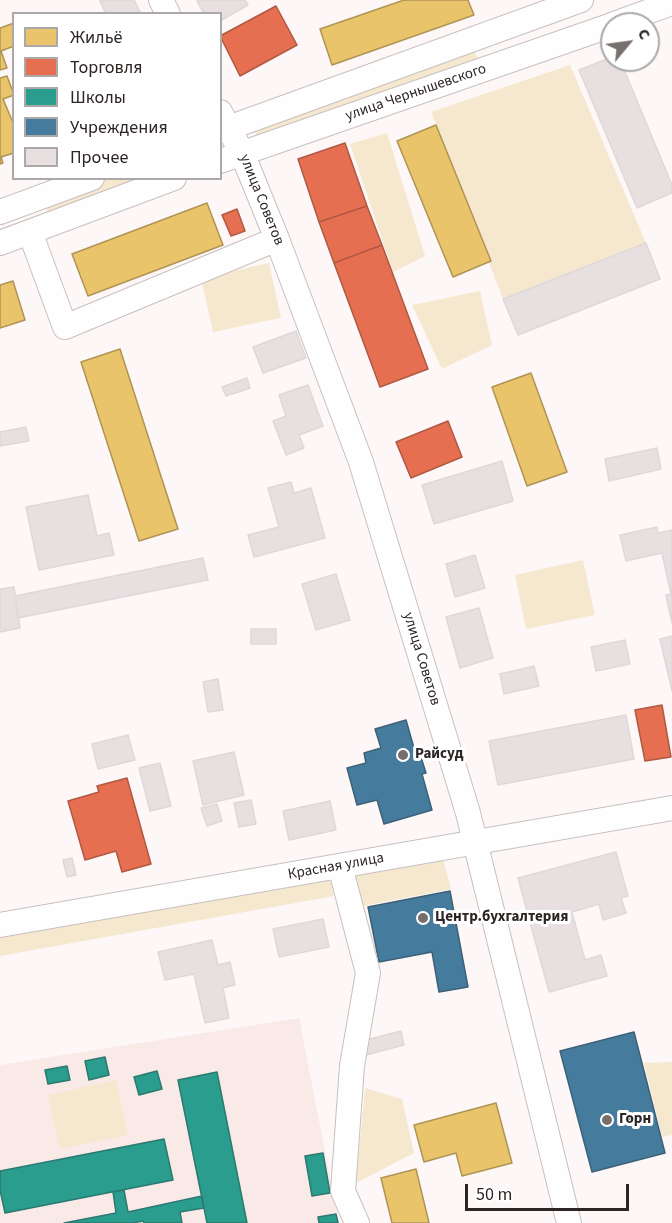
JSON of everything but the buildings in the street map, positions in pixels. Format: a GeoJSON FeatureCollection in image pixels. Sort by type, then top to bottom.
{"type":"FeatureCollection","features":[{"type":"Feature","properties":{"kind":"street","name":"улица Чернышевского"},"geometry":{"type":"LineString","coordinates":[[223,124],[581,0]]}},
{"type":"Feature","properties":{"kind":"street","name":"улица Чернышевского"},"geometry":{"type":"LineString","coordinates":[[647,12],[672,3]]}},
{"type":"Feature","properties":{"kind":"street","name":"улица Чернышевского"},"geometry":{"type":"LineString","coordinates":[[231,157],[600,29]]}},
{"type":"Feature","properties":{"kind":"street","name":"улица Советов"},"geometry":{"type":"LineString","coordinates":[[223,124],[231,157],[277,239],[361,462],[461,790],[569,1223]]}},
{"type":"Feature","properties":{"kind":"street"},"geometry":{"type":"LineString","coordinates":[[0,212],[87,180]]}},
{"type":"Feature","properties":{"kind":"street"},"geometry":{"type":"LineString","coordinates":[[0,243],[169,180]]}},
{"type":"Feature","properties":{"kind":"street"},"geometry":{"type":"LineString","coordinates":[[30,232],[65,327],[277,239]]}},
{"type":"Feature","properties":{"kind":"street","name":"Красная улица"},"geometry":{"type":"LineString","coordinates":[[0,924],[672,808]]}},
{"type":"Feature","properties":{"kind":"street"},"geometry":{"type":"LineString","coordinates":[[340,866],[368,973],[352,1066],[343,1191],[357,1223]]}},
{"type":"Feature","properties":{"kind":"shaded area"},"geometry":{"type":"Polygon","coordinates":[[[473,46],[480,65],[258,141],[253,125],[473,46]]]}},
{"type":"Feature","properties":{"kind":"shaded area"},"geometry":{"type":"Polygon","coordinates":[[[570,65],[646,243],[503,299],[431,112],[570,65]]]}},
{"type":"Feature","properties":{"kind":"shaded area"},"geometry":{"type":"Polygon","coordinates":[[[387,133],[425,256],[393,272],[350,144],[387,133]]]}},
{"type":"Feature","properties":{"kind":"shaded area"},"geometry":{"type":"Polygon","coordinates":[[[103,180],[159,180],[44,223],[49,199],[103,180]]]}},
{"type":"Feature","properties":{"kind":"shaded area"},"geometry":{"type":"Polygon","coordinates":[[[269,263],[281,318],[213,332],[201,278],[269,263]]]}},
{"type":"Feature","properties":{"kind":"shaded area"},"geometry":{"type":"Polygon","coordinates":[[[480,291],[492,345],[442,369],[412,305],[480,291]]]}},
{"type":"Feature","properties":{"kind":"shaded area"},"geometry":{"type":"Polygon","coordinates":[[[583,560],[595,615],[526,629],[515,575],[583,560]]]}},
{"type":"Feature","properties":{"kind":"shaded area"},"geometry":{"type":"Polygon","coordinates":[[[443,858],[451,889],[354,908],[346,872],[443,858]]]}},
{"type":"Feature","properties":{"kind":"shaded area"},"geometry":{"type":"Polygon","coordinates":[[[330,879],[334,896],[0,956],[0,936],[330,879]]]}},
{"type":"Feature","properties":{"kind":"shaded area"},"geometry":{"type":"Polygon","coordinates":[[[299,1018],[339,1223],[0,1223],[0,1065],[299,1018]]]}},
{"type":"Feature","properties":{"kind":"shaded area"},"geometry":{"type":"Polygon","coordinates":[[[672,1062],[672,1135],[662,1137],[644,1063],[672,1062]]]}},
{"type":"Feature","properties":{"kind":"shaded area"},"geometry":{"type":"Polygon","coordinates":[[[116,1080],[128,1135],[60,1149],[48,1095],[116,1080]]]}},
{"type":"Feature","properties":{"kind":"shaded area"},"geometry":{"type":"Polygon","coordinates":[[[365,1088],[402,1099],[414,1153],[356,1183],[365,1088]]]}},
{"type":"Feature","properties":{"kind":"place","name":"Райсуд"},"geometry":{"type":"Point","coordinates":[403,755]}},
{"type":"Feature","properties":{"kind":"place","name":"Центр.бухгалтерия"},"geometry":{"type":"Point","coordinates":[423,918]}},
{"type":"Feature","properties":{"kind":"place","name":"Горн"},"geometry":{"type":"Point","coordinates":[607,1120]}}]}
